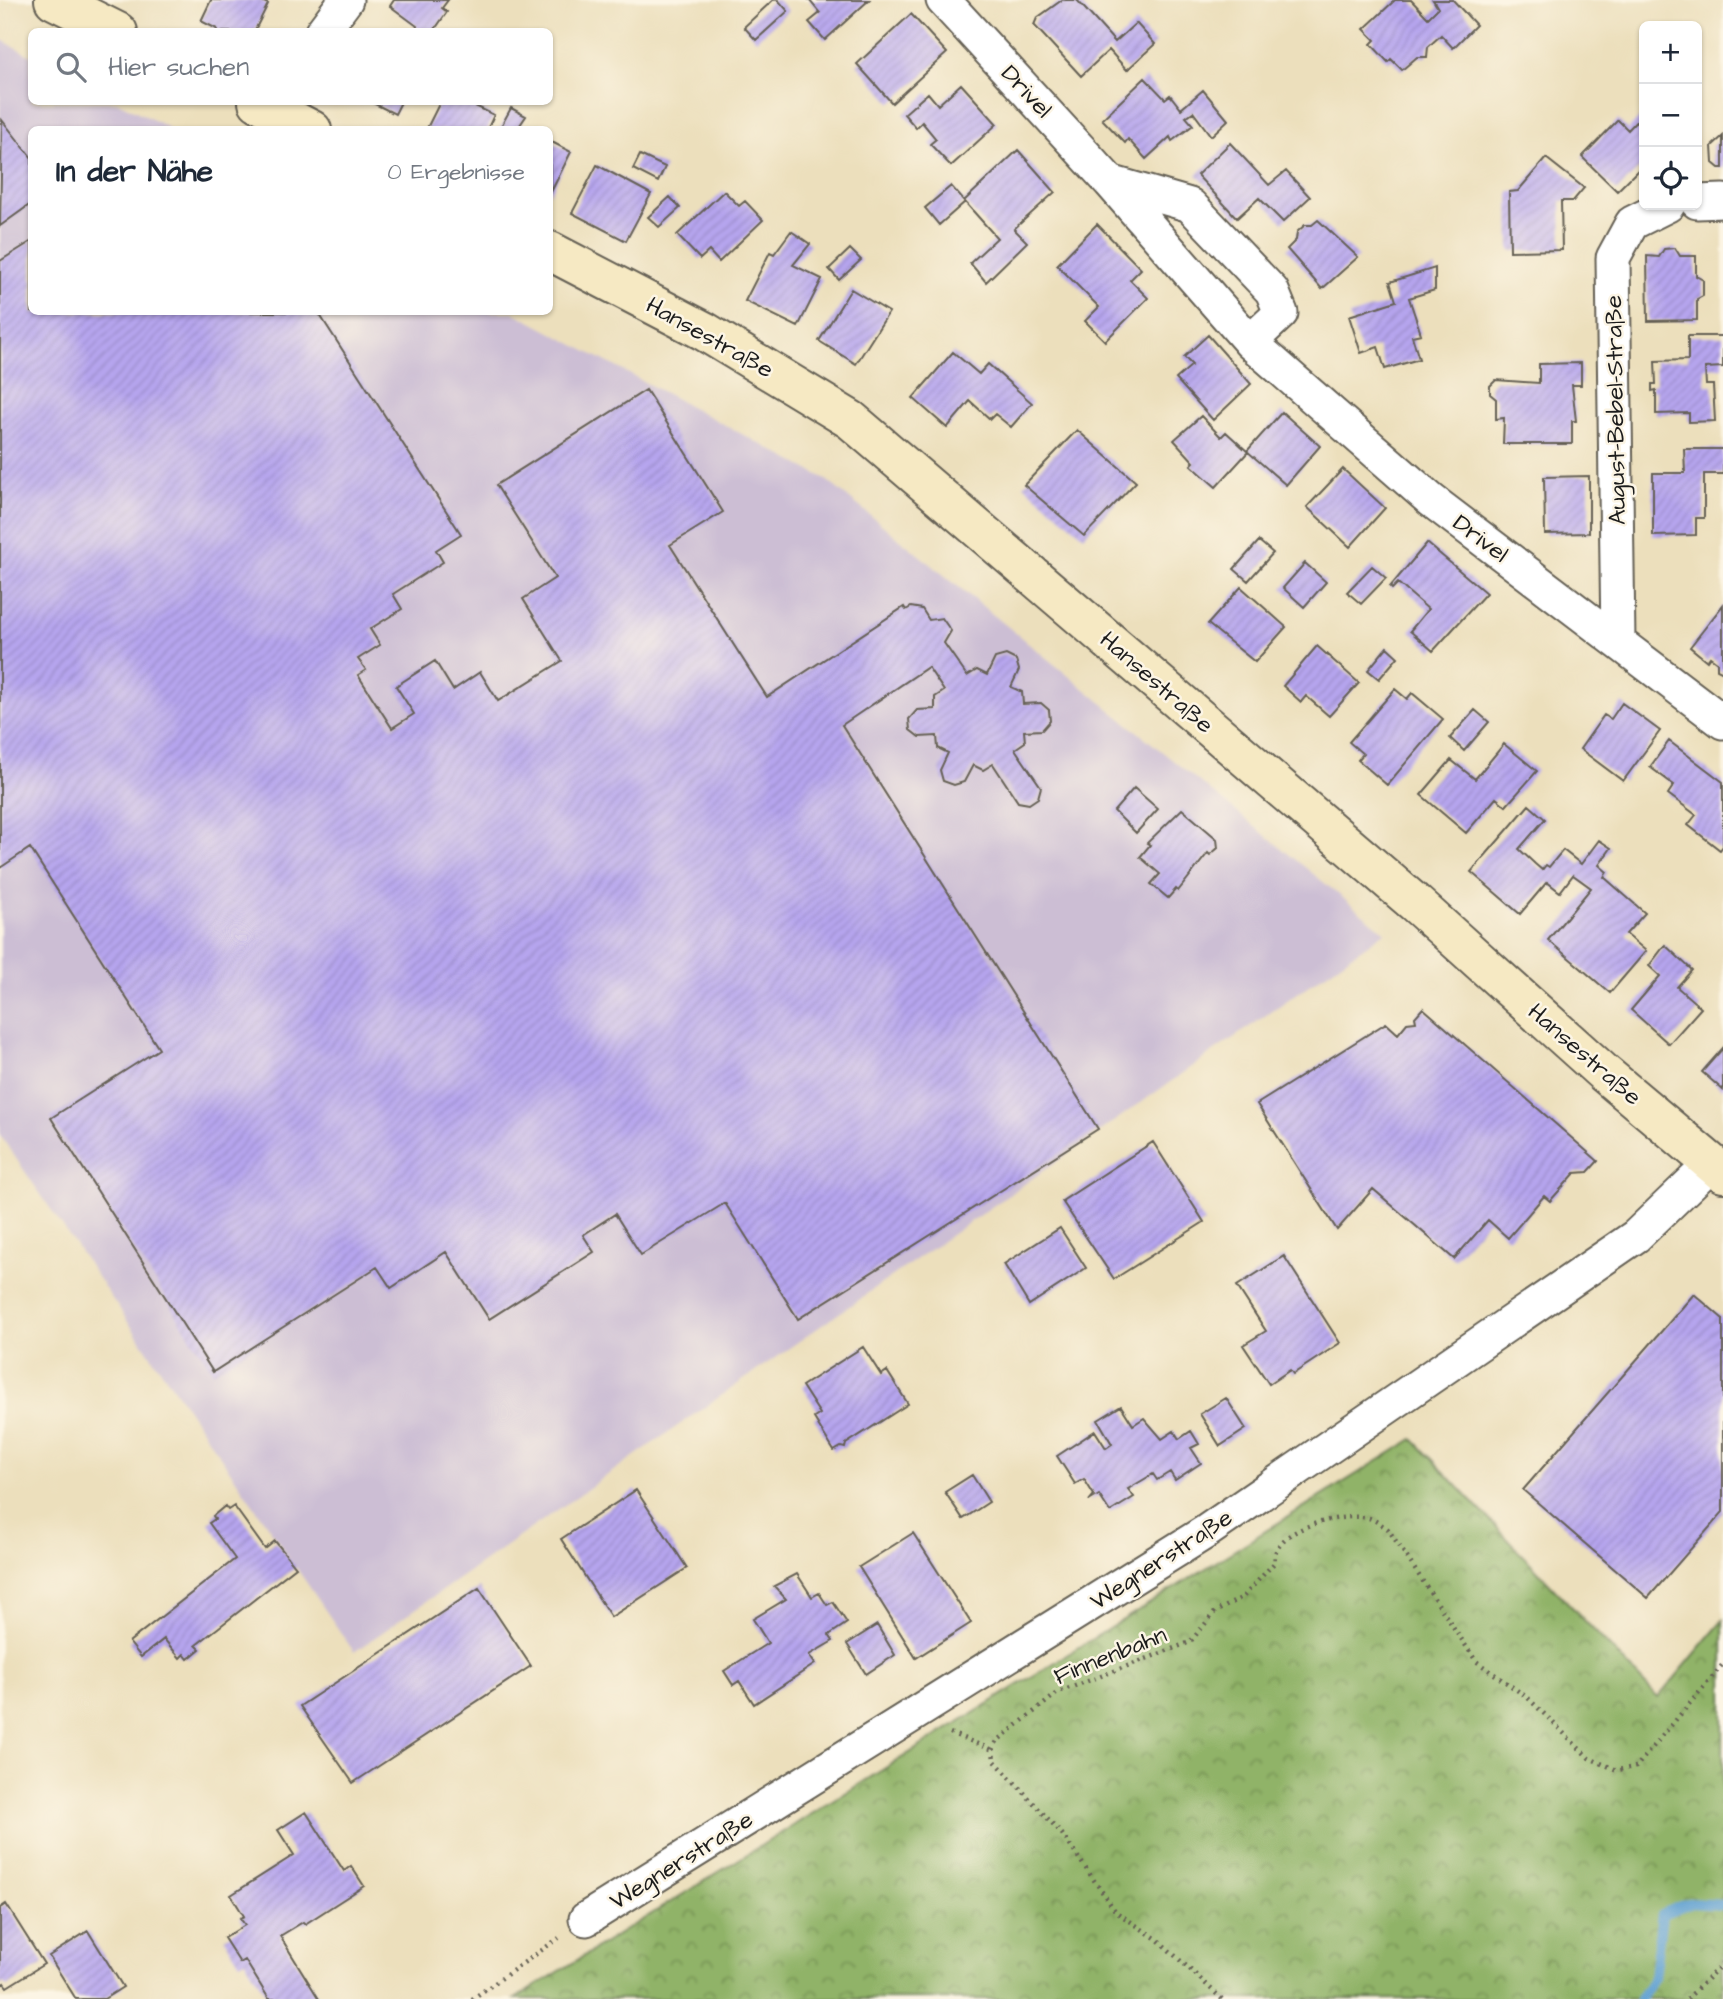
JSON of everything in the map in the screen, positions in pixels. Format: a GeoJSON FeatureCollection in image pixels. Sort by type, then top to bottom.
{"type":"FeatureCollection","features":[{"type":"Feature","properties":{"kind":"street"},"geometry":{"type":"LineString","coordinates":[[54,0],[109,28]]}},
{"type":"Feature","properties":{"kind":"street"},"geometry":{"type":"LineString","coordinates":[[325,28],[346,0]]}},
{"type":"Feature","properties":{"kind":"street","name":"Drivel"},"geometry":{"type":"LineString","coordinates":[[943,0],[1110,182],[1250,342],[1431,500],[1723,722]]}},
{"type":"Feature","properties":{"kind":"street"},"geometry":{"type":"LineString","coordinates":[[268,105],[305,126]]}},
{"type":"Feature","properties":{"kind":"street"},"geometry":{"type":"LineString","coordinates":[[1110,182],[1190,205],[1272,292],[1281,313],[1250,342]]}},
{"type":"Feature","properties":{"kind":"street"},"geometry":{"type":"LineString","coordinates":[[1702,202],[1723,201]]}},
{"type":"Feature","properties":{"kind":"street","name":"August-Bebel-Straße"},"geometry":{"type":"LineString","coordinates":[[1618,642],[1612,258],[1632,223],[1658,210]]}},
{"type":"Feature","properties":{"kind":"street","name":"Hansestraße"},"geometry":{"type":"LineString","coordinates":[[553,253],[704,331],[851,420],[1405,894],[1604,1073],[1717,1168]]}},
{"type":"Feature","properties":{"kind":"street","name":"Wegnerstraße"},"geometry":{"type":"LineString","coordinates":[[586,1919],[1204,1533],[1636,1236],[1717,1168]]}},
{"type":"Feature","properties":{"kind":"path","name":"Finnenbahn"},"geometry":{"type":"LineString","coordinates":[[1222,1999],[1157,1938],[1116,1912],[1062,1834],[994,1760],[993,1749],[997,1741],[1059,1692],[1189,1642],[1215,1612],[1243,1597],[1275,1562],[1273,1552],[1278,1543],[1293,1530],[1359,1517],[1370,1518],[1388,1529],[1476,1661],[1528,1698],[1589,1758],[1607,1768],[1627,1771],[1636,1767],[1723,1664]]}},
{"type":"Feature","properties":{"kind":"path"},"geometry":{"type":"LineString","coordinates":[[472,1999],[586,1919]]}},
{"type":"Feature","properties":{"kind":"path"},"geometry":{"type":"LineString","coordinates":[[1687,1999],[1723,1963]]}},
{"type":"Feature","properties":{"kind":"shaded area"},"geometry":{"type":"Polygon","coordinates":[[[0,39],[28,54],[28,105],[124,105],[165,126],[28,126],[28,315],[519,315],[824,478],[1385,932],[354,1652],[0,1135],[0,39]]]}},
{"type":"Feature","properties":{"kind":"green space"},"geometry":{"type":"Polygon","coordinates":[[[1413,1439],[1658,1698],[1723,1620],[1723,1999],[515,1999],[1413,1439]]]}},
{"type":"Feature","properties":{"kind":"building"},"geometry":{"type":"Polygon","coordinates":[[[211,0],[260,0],[268,4],[256,28],[215,28],[201,21],[211,0]]]}},
{"type":"Feature","properties":{"kind":"building"},"geometry":{"type":"Polygon","coordinates":[[[394,0],[448,0],[442,8],[447,12],[436,28],[416,28],[390,6],[394,0]]]}},
{"type":"Feature","properties":{"kind":"building"},"geometry":{"type":"Polygon","coordinates":[[[773,0],[778,0],[788,11],[756,40],[744,27],[773,0]]]}},
{"type":"Feature","properties":{"kind":"building"},"geometry":{"type":"Polygon","coordinates":[[[809,0],[869,0],[825,40],[809,22],[820,13],[809,0]]]}},
{"type":"Feature","properties":{"kind":"building"},"geometry":{"type":"Polygon","coordinates":[[[1062,0],[1077,0],[1115,42],[1136,23],[1155,44],[1127,70],[1109,50],[1081,76],[1034,25],[1037,18],[1062,0]]]}},
{"type":"Feature","properties":{"kind":"building"},"geometry":{"type":"Polygon","coordinates":[[[1395,0],[1411,0],[1428,18],[1438,8],[1433,0],[1453,0],[1476,25],[1453,48],[1441,35],[1428,47],[1427,57],[1417,57],[1402,70],[1391,59],[1388,62],[1371,44],[1375,40],[1364,29],[1395,0]]]}},
{"type":"Feature","properties":{"kind":"building"},"geometry":{"type":"Polygon","coordinates":[[[911,14],[947,53],[892,103],[857,64],[911,14]]]}},
{"type":"Feature","properties":{"kind":"building"},"geometry":{"type":"Polygon","coordinates":[[[1145,78],[1165,99],[1170,95],[1181,109],[1203,90],[1228,120],[1211,136],[1193,112],[1186,117],[1193,125],[1172,141],[1170,137],[1146,159],[1128,139],[1125,143],[1102,119],[1145,78]]]}},
{"type":"Feature","properties":{"kind":"building"},"geometry":{"type":"Polygon","coordinates":[[[961,84],[997,124],[951,166],[930,144],[936,139],[922,122],[916,128],[904,114],[928,93],[938,105],[961,84]]]}},
{"type":"Feature","properties":{"kind":"building"},"geometry":{"type":"Polygon","coordinates":[[[377,105],[400,105],[395,114],[377,105]]]}},
{"type":"Feature","properties":{"kind":"building"},"geometry":{"type":"Polygon","coordinates":[[[438,105],[473,105],[494,115],[489,126],[428,126],[438,105]]]}},
{"type":"Feature","properties":{"kind":"building"},"geometry":{"type":"Polygon","coordinates":[[[511,108],[526,116],[522,126],[501,126],[511,108]]]}},
{"type":"Feature","properties":{"kind":"building"},"geometry":{"type":"Polygon","coordinates":[[[1639,118],[1639,169],[1617,191],[1582,157],[1618,120],[1628,130],[1639,118]]]}},
{"type":"Feature","properties":{"kind":"building"},"geometry":{"type":"Polygon","coordinates":[[[2,120],[28,153],[28,206],[0,226],[2,120]]]}},
{"type":"Feature","properties":{"kind":"building"},"geometry":{"type":"Polygon","coordinates":[[[1723,136],[1723,168],[1719,168],[1713,163],[1712,146],[1723,136]]]}},
{"type":"Feature","properties":{"kind":"building"},"geometry":{"type":"Polygon","coordinates":[[[553,143],[571,152],[553,188],[553,143]]]}},
{"type":"Feature","properties":{"kind":"building"},"geometry":{"type":"Polygon","coordinates":[[[1230,143],[1269,185],[1286,171],[1310,197],[1283,222],[1259,198],[1237,218],[1197,175],[1230,143]]]}},
{"type":"Feature","properties":{"kind":"building"},"geometry":{"type":"Polygon","coordinates":[[[1018,150],[1055,192],[1014,229],[1027,242],[986,282],[970,263],[997,238],[965,202],[939,225],[925,208],[951,186],[964,201],[1018,150]]]}},
{"type":"Feature","properties":{"kind":"building"},"geometry":{"type":"Polygon","coordinates":[[[640,155],[665,167],[658,182],[633,169],[640,155]]]}},
{"type":"Feature","properties":{"kind":"building"},"geometry":{"type":"Polygon","coordinates":[[[1546,158],[1584,188],[1573,201],[1561,201],[1562,250],[1510,251],[1509,192],[1518,191],[1546,158]]]}},
{"type":"Feature","properties":{"kind":"building"},"geometry":{"type":"Polygon","coordinates":[[[597,165],[651,194],[626,241],[572,213],[597,165]]]}},
{"type":"Feature","properties":{"kind":"building"},"geometry":{"type":"Polygon","coordinates":[[[724,191],[739,206],[745,201],[763,220],[719,262],[709,251],[700,259],[677,235],[724,191]]]}},
{"type":"Feature","properties":{"kind":"building"},"geometry":{"type":"Polygon","coordinates":[[[670,197],[680,208],[659,227],[648,217],[670,197]]]}},
{"type":"Feature","properties":{"kind":"building"},"geometry":{"type":"Polygon","coordinates":[[[1318,220],[1358,257],[1322,289],[1287,249],[1296,240],[1297,232],[1305,225],[1312,225],[1318,220]]]}},
{"type":"Feature","properties":{"kind":"building"},"geometry":{"type":"Polygon","coordinates":[[[1097,224],[1141,269],[1130,280],[1148,298],[1105,341],[1085,321],[1099,307],[1057,265],[1097,224]]]}},
{"type":"Feature","properties":{"kind":"building"},"geometry":{"type":"Polygon","coordinates":[[[791,231],[810,244],[793,265],[822,279],[798,327],[745,301],[770,252],[774,254],[791,231]]]}},
{"type":"Feature","properties":{"kind":"building"},"geometry":{"type":"Polygon","coordinates":[[[28,244],[28,315],[320,315],[461,534],[436,550],[443,562],[393,594],[402,609],[370,629],[380,645],[358,659],[366,670],[358,675],[392,728],[414,714],[396,686],[435,661],[453,690],[480,672],[498,701],[562,661],[523,599],[555,578],[496,485],[646,390],[723,512],[670,545],[767,697],[904,607],[906,610],[911,607],[922,609],[929,620],[942,618],[951,631],[944,643],[967,676],[977,670],[987,675],[995,658],[1006,655],[1016,660],[1019,670],[1011,687],[1022,692],[1023,704],[1041,703],[1049,710],[1050,721],[1042,730],[1024,731],[1025,742],[1015,749],[1041,787],[1038,798],[1029,804],[1018,802],[993,764],[983,770],[973,765],[964,782],[954,785],[943,781],[940,770],[948,753],[938,748],[937,736],[919,737],[910,730],[909,719],[917,710],[935,709],[935,697],[944,691],[928,667],[842,725],[1098,1129],[798,1319],[725,1203],[641,1255],[615,1214],[583,1235],[594,1252],[489,1319],[446,1252],[391,1288],[377,1267],[213,1372],[51,1118],[159,1049],[30,848],[0,868],[0,261],[28,244]]]}},
{"type":"Feature","properties":{"kind":"building"},"geometry":{"type":"Polygon","coordinates":[[[1675,248],[1680,256],[1696,256],[1696,276],[1703,280],[1703,296],[1697,299],[1697,320],[1648,321],[1647,256],[1659,257],[1664,249],[1675,248]]]}},
{"type":"Feature","properties":{"kind":"building"},"geometry":{"type":"Polygon","coordinates":[[[850,249],[861,260],[839,280],[829,269],[850,249]]]}},
{"type":"Feature","properties":{"kind":"building"},"geometry":{"type":"Polygon","coordinates":[[[1435,268],[1435,290],[1409,298],[1421,334],[1412,336],[1419,359],[1385,369],[1378,347],[1361,353],[1349,316],[1396,301],[1390,282],[1435,268]]]}},
{"type":"Feature","properties":{"kind":"building"},"geometry":{"type":"Polygon","coordinates":[[[851,289],[889,312],[856,364],[819,341],[851,289]]]}},
{"type":"Feature","properties":{"kind":"building"},"geometry":{"type":"Polygon","coordinates":[[[1208,335],[1251,384],[1213,420],[1176,379],[1192,365],[1184,357],[1208,335]]]}},
{"type":"Feature","properties":{"kind":"building"},"geometry":{"type":"Polygon","coordinates":[[[1688,336],[1723,336],[1723,367],[1705,368],[1706,385],[1713,385],[1715,421],[1689,422],[1689,413],[1656,414],[1656,390],[1652,391],[1652,384],[1656,384],[1655,361],[1688,360],[1688,336]]]}},
{"type":"Feature","properties":{"kind":"building"},"geometry":{"type":"Polygon","coordinates":[[[953,352],[979,374],[988,364],[1032,403],[1011,427],[995,414],[990,419],[970,401],[947,428],[913,398],[953,352]]]}},
{"type":"Feature","properties":{"kind":"building"},"geometry":{"type":"Polygon","coordinates":[[[1581,363],[1581,385],[1572,385],[1576,421],[1572,421],[1572,444],[1503,444],[1504,418],[1496,419],[1496,399],[1490,394],[1490,386],[1496,380],[1539,383],[1539,364],[1581,363]]]}},
{"type":"Feature","properties":{"kind":"building"},"geometry":{"type":"Polygon","coordinates":[[[1282,412],[1320,446],[1286,485],[1247,451],[1282,412]]]}},
{"type":"Feature","properties":{"kind":"building"},"geometry":{"type":"Polygon","coordinates":[[[1201,416],[1221,437],[1226,432],[1248,452],[1216,487],[1191,465],[1194,462],[1174,440],[1201,416]]]}},
{"type":"Feature","properties":{"kind":"building"},"geometry":{"type":"Polygon","coordinates":[[[1077,430],[1136,482],[1084,536],[1024,485],[1077,430]]]}},
{"type":"Feature","properties":{"kind":"building"},"geometry":{"type":"Polygon","coordinates":[[[1684,449],[1723,449],[1723,474],[1704,474],[1704,518],[1696,518],[1696,535],[1653,536],[1653,473],[1685,473],[1684,449]]]}},
{"type":"Feature","properties":{"kind":"building"},"geometry":{"type":"Polygon","coordinates":[[[1343,469],[1385,508],[1350,547],[1307,507],[1343,469]]]}},
{"type":"Feature","properties":{"kind":"building"},"geometry":{"type":"Polygon","coordinates":[[[1589,476],[1589,533],[1545,534],[1544,477],[1589,476]]]}},
{"type":"Feature","properties":{"kind":"building"},"geometry":{"type":"Polygon","coordinates":[[[1259,541],[1273,553],[1248,581],[1234,569],[1259,541]]]}},
{"type":"Feature","properties":{"kind":"building"},"geometry":{"type":"Polygon","coordinates":[[[1427,543],[1486,593],[1433,651],[1410,631],[1428,609],[1398,583],[1392,589],[1390,587],[1427,543]]]}},
{"type":"Feature","properties":{"kind":"building"},"geometry":{"type":"Polygon","coordinates":[[[1305,563],[1326,582],[1304,607],[1283,588],[1305,563]]]}},
{"type":"Feature","properties":{"kind":"building"},"geometry":{"type":"Polygon","coordinates":[[[1372,566],[1386,578],[1361,604],[1347,592],[1372,566]]]}},
{"type":"Feature","properties":{"kind":"building"},"geometry":{"type":"Polygon","coordinates":[[[1241,587],[1286,627],[1255,662],[1208,624],[1241,587]]]}},
{"type":"Feature","properties":{"kind":"building"},"geometry":{"type":"Polygon","coordinates":[[[1723,605],[1723,672],[1717,669],[1717,662],[1710,657],[1707,661],[1690,647],[1723,605]]]}},
{"type":"Feature","properties":{"kind":"building"},"geometry":{"type":"Polygon","coordinates":[[[1317,646],[1359,683],[1329,716],[1306,696],[1301,702],[1283,686],[1317,646]]]}},
{"type":"Feature","properties":{"kind":"building"},"geometry":{"type":"Polygon","coordinates":[[[1387,647],[1398,657],[1379,679],[1368,670],[1387,647]]]}},
{"type":"Feature","properties":{"kind":"building"},"geometry":{"type":"Polygon","coordinates":[[[1395,689],[1407,699],[1412,693],[1443,719],[1387,785],[1358,760],[1363,754],[1349,742],[1395,689]]]}},
{"type":"Feature","properties":{"kind":"building"},"geometry":{"type":"Polygon","coordinates":[[[1622,703],[1660,731],[1623,781],[1580,749],[1604,715],[1611,719],[1622,703]]]}},
{"type":"Feature","properties":{"kind":"building"},"geometry":{"type":"Polygon","coordinates":[[[1475,710],[1489,722],[1464,751],[1450,738],[1475,710]]]}},
{"type":"Feature","properties":{"kind":"building"},"geometry":{"type":"Polygon","coordinates":[[[1669,741],[1723,782],[1723,846],[1720,850],[1688,825],[1696,815],[1668,794],[1674,785],[1650,767],[1669,741]]]}},
{"type":"Feature","properties":{"kind":"building"},"geometry":{"type":"Polygon","coordinates":[[[1504,744],[1537,771],[1506,806],[1496,798],[1466,833],[1421,795],[1451,760],[1475,779],[1504,744]]]}},
{"type":"Feature","properties":{"kind":"building"},"geometry":{"type":"Polygon","coordinates":[[[1134,788],[1158,809],[1136,833],[1114,811],[1134,788]]]}},
{"type":"Feature","properties":{"kind":"building"},"geometry":{"type":"Polygon","coordinates":[[[1529,805],[1545,819],[1519,849],[1535,864],[1542,870],[1546,865],[1549,867],[1563,850],[1581,864],[1599,840],[1611,848],[1599,865],[1607,872],[1604,877],[1645,913],[1626,934],[1646,951],[1610,993],[1548,940],[1591,888],[1573,875],[1560,892],[1547,882],[1520,914],[1471,872],[1529,805]]]}},
{"type":"Feature","properties":{"kind":"building"},"geometry":{"type":"Polygon","coordinates":[[[1182,809],[1217,839],[1218,848],[1210,855],[1208,853],[1178,891],[1176,889],[1168,898],[1151,884],[1160,874],[1140,857],[1150,845],[1147,843],[1182,809]]]}},
{"type":"Feature","properties":{"kind":"building"},"geometry":{"type":"Polygon","coordinates":[[[1665,945],[1692,970],[1677,987],[1701,1008],[1669,1044],[1631,1010],[1660,976],[1649,966],[1665,945]]]}},
{"type":"Feature","properties":{"kind":"building"},"geometry":{"type":"Polygon","coordinates":[[[1423,1008],[1598,1161],[1588,1172],[1575,1173],[1550,1201],[1544,1196],[1508,1238],[1488,1220],[1454,1259],[1373,1189],[1337,1230],[1257,1104],[1386,1023],[1398,1034],[1407,1023],[1416,1022],[1415,1017],[1423,1008]]]}},
{"type":"Feature","properties":{"kind":"building"},"geometry":{"type":"Polygon","coordinates":[[[1723,1048],[1723,1090],[1702,1072],[1723,1048]]]}},
{"type":"Feature","properties":{"kind":"building"},"geometry":{"type":"Polygon","coordinates":[[[1153,1142],[1204,1222],[1114,1279],[1062,1201],[1153,1142]]]}},
{"type":"Feature","properties":{"kind":"building"},"geometry":{"type":"Polygon","coordinates":[[[1060,1228],[1086,1268],[1029,1305],[1004,1264],[1060,1228]]]}},
{"type":"Feature","properties":{"kind":"building"},"geometry":{"type":"Polygon","coordinates":[[[1284,1256],[1340,1343],[1293,1374],[1290,1370],[1269,1384],[1243,1345],[1266,1331],[1237,1286],[1284,1256]]]}},
{"type":"Feature","properties":{"kind":"building"},"geometry":{"type":"Polygon","coordinates":[[[1694,1294],[1723,1319],[1723,1512],[1648,1598],[1523,1490],[1694,1294]]]}},
{"type":"Feature","properties":{"kind":"building"},"geometry":{"type":"Polygon","coordinates":[[[863,1347],[881,1375],[887,1371],[908,1404],[846,1444],[845,1448],[834,1451],[814,1418],[820,1414],[802,1386],[863,1347]]]}},
{"type":"Feature","properties":{"kind":"building"},"geometry":{"type":"Polygon","coordinates":[[[1226,1398],[1246,1429],[1220,1446],[1200,1414],[1226,1398]]]}},
{"type":"Feature","properties":{"kind":"building"},"geometry":{"type":"Polygon","coordinates":[[[1121,1406],[1133,1425],[1144,1418],[1162,1439],[1174,1431],[1179,1439],[1191,1431],[1199,1444],[1191,1448],[1201,1463],[1175,1480],[1170,1472],[1157,1480],[1153,1474],[1128,1489],[1134,1497],[1110,1512],[1099,1495],[1089,1501],[1094,1495],[1084,1479],[1075,1484],[1057,1456],[1095,1431],[1106,1448],[1112,1444],[1098,1420],[1121,1406]]]}},
{"type":"Feature","properties":{"kind":"building"},"geometry":{"type":"Polygon","coordinates":[[[972,1475],[989,1502],[963,1519],[945,1492],[972,1475]]]}},
{"type":"Feature","properties":{"kind":"building"},"geometry":{"type":"Polygon","coordinates":[[[636,1490],[687,1568],[611,1617],[561,1539],[636,1490]]]}},
{"type":"Feature","properties":{"kind":"building"},"geometry":{"type":"Polygon","coordinates":[[[225,1506],[228,1510],[234,1506],[265,1549],[275,1541],[296,1567],[196,1645],[200,1649],[188,1659],[184,1654],[180,1658],[164,1639],[141,1657],[129,1642],[235,1559],[209,1523],[225,1506]]]}},
{"type":"Feature","properties":{"kind":"building"},"geometry":{"type":"Polygon","coordinates":[[[913,1533],[971,1623],[916,1658],[859,1567],[913,1533]]]}},
{"type":"Feature","properties":{"kind":"building"},"geometry":{"type":"Polygon","coordinates":[[[797,1574],[812,1597],[819,1593],[827,1605],[833,1602],[847,1623],[829,1635],[833,1641],[809,1655],[815,1664],[754,1704],[739,1681],[733,1685],[724,1671],[768,1643],[753,1619],[786,1599],[774,1586],[797,1574]]]}},
{"type":"Feature","properties":{"kind":"building"},"geometry":{"type":"Polygon","coordinates":[[[479,1588],[531,1666],[353,1783],[300,1706],[479,1588]]]}},
{"type":"Feature","properties":{"kind":"building"},"geometry":{"type":"Polygon","coordinates":[[[877,1625],[895,1655],[866,1674],[847,1644],[877,1625]]]}},
{"type":"Feature","properties":{"kind":"building"},"geometry":{"type":"Polygon","coordinates":[[[306,1812],[344,1871],[351,1866],[364,1886],[305,1924],[303,1922],[280,1936],[319,1999],[269,1999],[245,1960],[240,1963],[224,1938],[245,1925],[240,1918],[244,1916],[231,1895],[294,1855],[278,1830],[306,1812]]]}},
{"type":"Feature","properties":{"kind":"building"},"geometry":{"type":"Polygon","coordinates":[[[6,1904],[44,1964],[7,1987],[4,1983],[0,1986],[0,1908],[6,1904]]]}},
{"type":"Feature","properties":{"kind":"building"},"geometry":{"type":"Polygon","coordinates":[[[88,1931],[123,1987],[104,1999],[76,1999],[49,1956],[88,1931]]]}},
{"type":"Feature","properties":{"kind":"waterway"},"geometry":{"type":"LineString","coordinates":[[1640,1999],[1654,1977],[1662,1914],[1689,1903],[1723,1905]]}}]}
